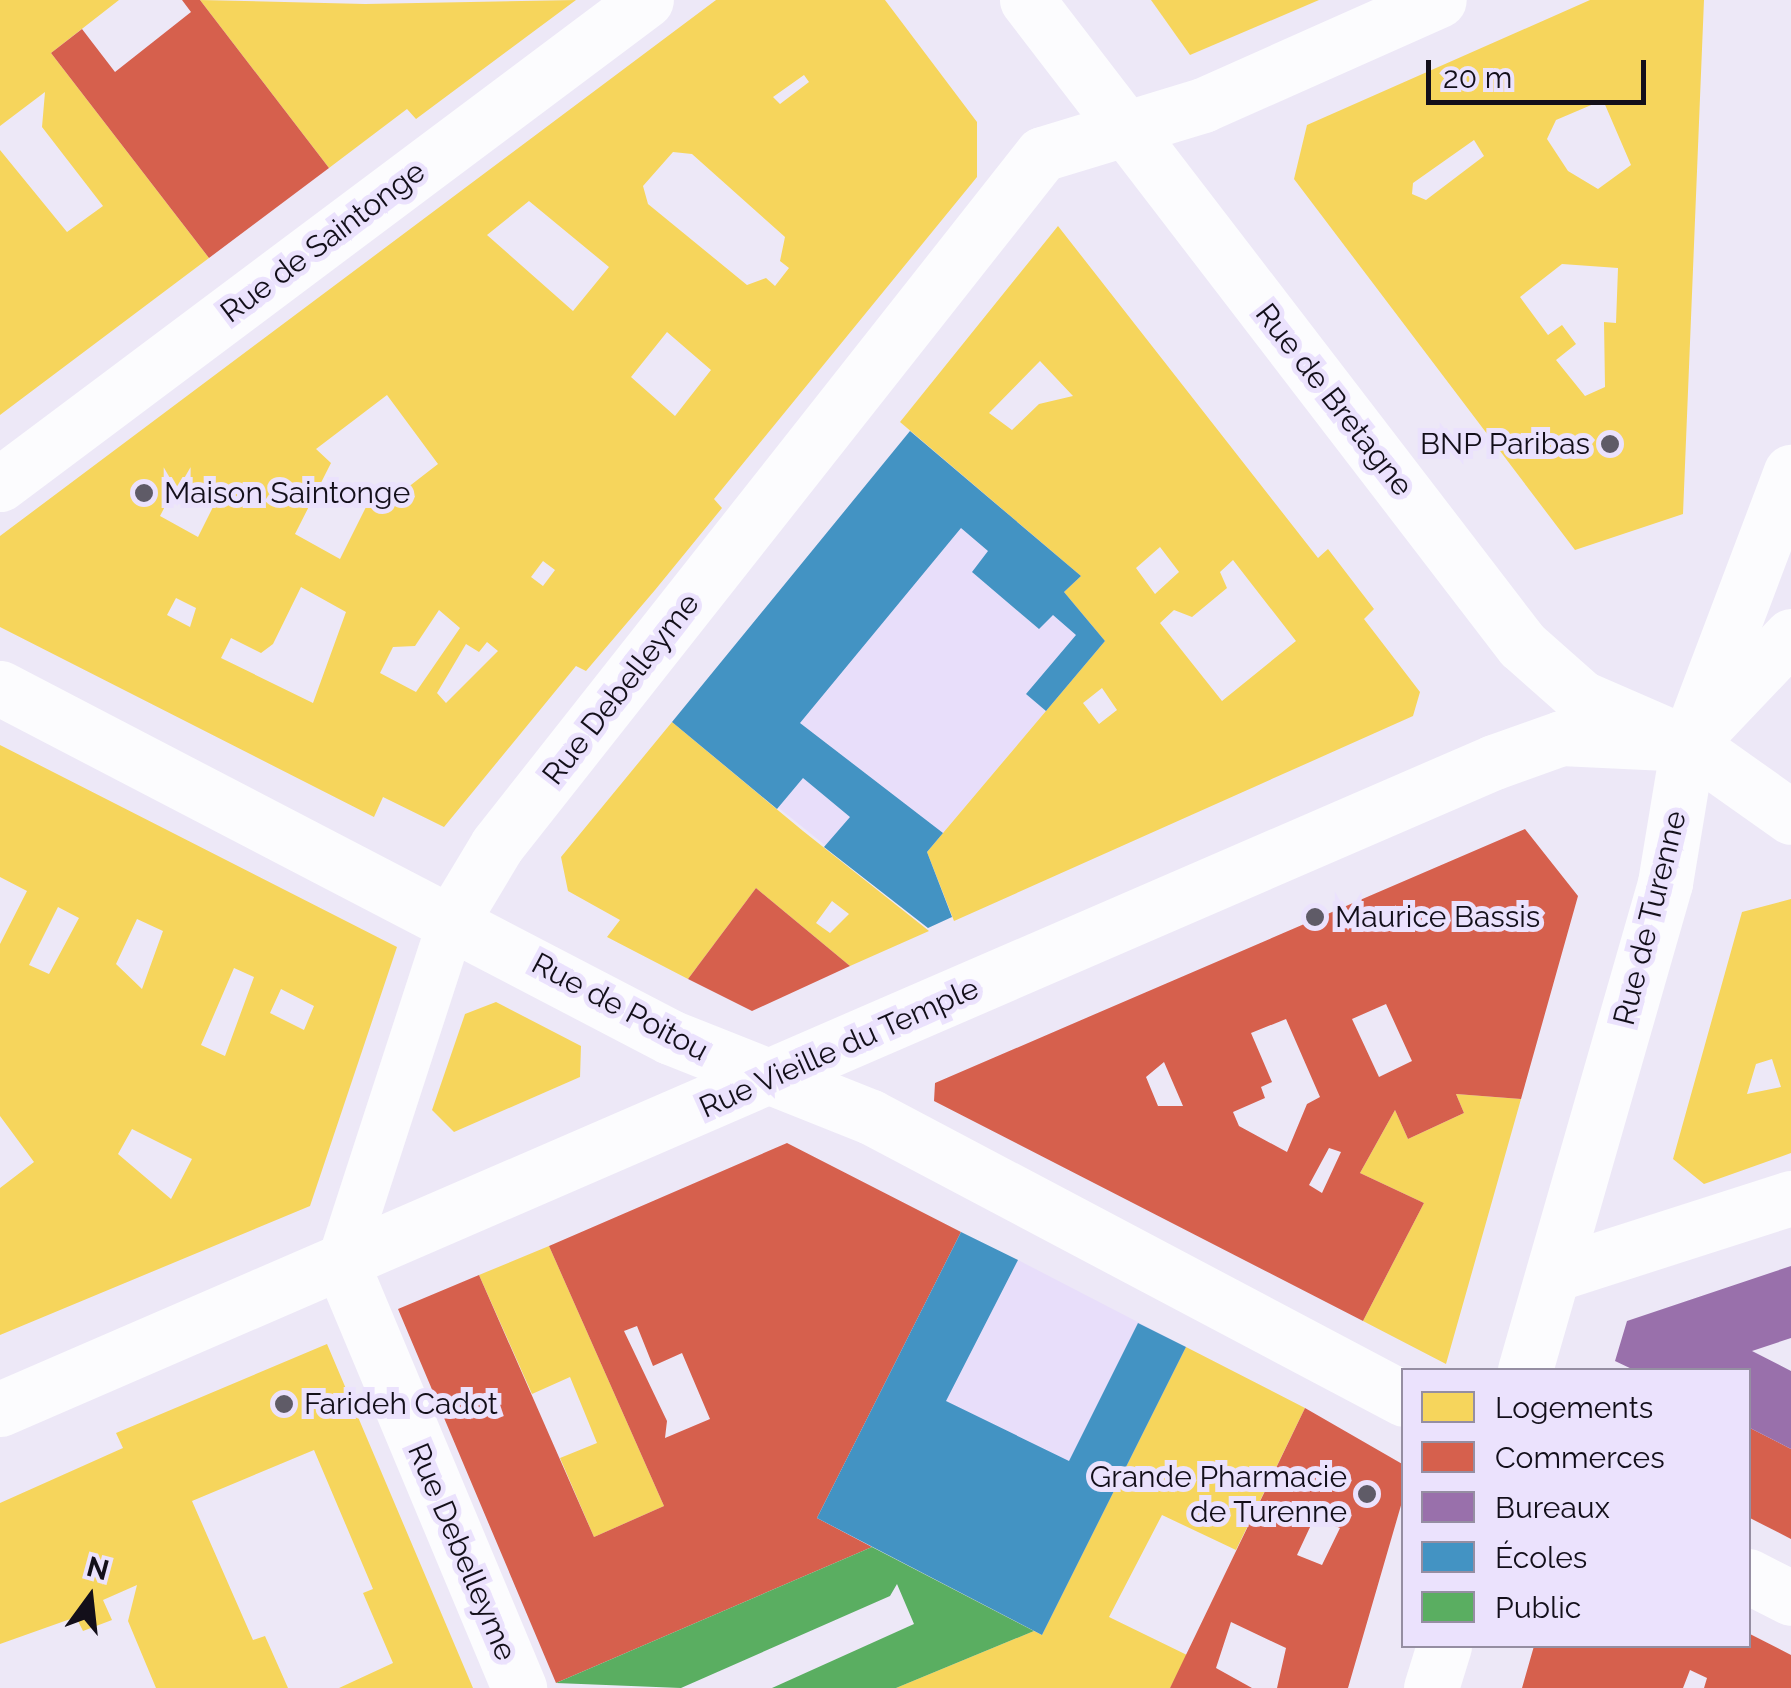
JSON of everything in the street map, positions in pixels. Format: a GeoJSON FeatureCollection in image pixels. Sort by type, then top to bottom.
{"type":"FeatureCollection","features":[{"type":"Feature","properties":{"kind":"street","name":"Rue de Saintonge"},"geometry":{"type":"LineString","coordinates":[[0,484],[646,0]]}},
{"type":"Feature","properties":{"kind":"street","name":"Rue de Bretagne"},"geometry":{"type":"LineString","coordinates":[[1026,0],[1522,645],[1582,698],[1688,744],[1791,817]]}},
{"type":"Feature","properties":{"kind":"street","name":"Rue Debelleyme"},"geometry":{"type":"LineString","coordinates":[[519,1688],[340,1262],[452,920],[497,845],[1042,154],[1120,123],[1203,105],[1439,0]]}},
{"type":"Feature","properties":{"kind":"street","name":"Rue de Turenne"},"geometry":{"type":"LineString","coordinates":[[1526,1368],[1665,883],[1688,744],[1791,472]]}},
{"type":"Feature","properties":{"kind":"street"},"geometry":{"type":"LineString","coordinates":[[1688,744],[1791,636]]}},
{"type":"Feature","properties":{"kind":"street","name":"Rue de Poitou"},"geometry":{"type":"LineString","coordinates":[[0,688],[767,1082],[871,1117],[1401,1397]]}},
{"type":"Feature","properties":{"kind":"street","name":"Rue Vieille du Temple"},"geometry":{"type":"LineString","coordinates":[[0,1409],[767,1082],[1494,762],[1561,738],[1688,744]]}},
{"type":"Feature","properties":{"kind":"street"},"geometry":{"type":"LineString","coordinates":[[1554,1274],[1791,1198]]}},
{"type":"Feature","properties":{"kind":"street"},"geometry":{"type":"LineString","coordinates":[[1751,1578],[1791,1598]]}},
{"type":"Feature","properties":{"kind":"street"},"geometry":{"type":"LineString","coordinates":[[1431,1688],[1443,1648]]}},
{"type":"Feature","properties":{"kind":"shaded area"},"geometry":{"type":"Polygon","coordinates":[[[910,431],[1081,576],[1105,641],[927,852],[952,917],[928,928],[672,722],[910,431]]]}},
{"type":"Feature","properties":{"kind":"shaded area"},"geometry":{"type":"Polygon","coordinates":[[[1018,1260],[1186,1347],[1042,1635],[817,1518],[1018,1260]]]}},
{"type":"Feature","properties":{"kind":"building: Logements"},"geometry":{"type":"Polygon","coordinates":[[[0,0],[119,0],[51,53],[209,258],[0,415],[0,150],[67,232],[103,206],[42,127],[45,92],[0,126],[0,0]]]}},
{"type":"Feature","properties":{"kind":"building: Logements"},"geometry":{"type":"Polygon","coordinates":[[[200,0],[365,4],[576,0],[416,119],[407,109],[329,168],[200,0]]]}},
{"type":"Feature","properties":{"kind":"building: Logements"},"geometry":{"type":"Polygon","coordinates":[[[716,0],[885,0],[977,122],[977,177],[714,499],[722,508],[655,590],[586,671],[576,666],[444,827],[383,797],[374,817],[0,627],[0,536],[716,0]],[[804,75],[773,97],[780,104],[809,82],[804,75]],[[673,152],[643,186],[648,204],[747,285],[766,278],[775,286],[789,268],[780,261],[785,237],[692,154],[673,152]],[[529,201],[487,235],[573,311],[609,267],[529,201]],[[667,332],[631,377],[675,416],[711,370],[667,332]],[[387,395],[316,449],[331,463],[295,534],[340,559],[372,495],[385,505],[438,464],[387,395]],[[175,487],[160,516],[198,537],[218,497],[175,487]],[[543,561],[531,577],[543,586],[555,570],[543,561]],[[301,587],[273,644],[261,653],[231,638],[221,658],[313,703],[346,612],[301,587]],[[176,598],[167,615],[190,627],[196,608],[176,598]],[[439,610],[415,646],[393,647],[380,673],[416,692],[460,628],[439,610]],[[487,642],[479,652],[466,644],[437,693],[446,703],[498,651],[487,642]]]}},
{"type":"Feature","properties":{"kind":"building: Logements"},"geometry":{"type":"Polygon","coordinates":[[[1151,0],[1319,0],[1190,55],[1151,0]]]}},
{"type":"Feature","properties":{"kind":"building: Logements"},"geometry":{"type":"Polygon","coordinates":[[[1590,0],[1704,0],[1683,514],[1575,550],[1294,179],[1307,125],[1590,0]],[[1603,100],[1556,120],[1547,139],[1568,171],[1598,189],[1631,165],[1603,100]],[[1474,140],[1413,183],[1412,194],[1426,200],[1484,156],[1474,140]],[[1562,264],[1520,297],[1548,335],[1562,325],[1576,344],[1556,360],[1585,396],[1605,387],[1604,322],[1616,323],[1618,268],[1562,264]]]}},
{"type":"Feature","properties":{"kind":"building: Logements"},"geometry":{"type":"Polygon","coordinates":[[[1058,226],[1318,558],[1328,549],[1374,609],[1364,619],[1420,692],[1413,716],[954,921],[927,852],[1105,641],[1064,592],[1081,576],[900,422],[1058,226]],[[1040,361],[989,413],[1012,430],[1039,404],[1073,396],[1040,361]],[[1160,547],[1136,568],[1155,594],[1179,572],[1160,547]],[[1233,560],[1220,572],[1227,588],[1192,617],[1174,610],[1160,623],[1222,701],[1296,641],[1233,560]],[[1102,688],[1083,703],[1099,724],[1117,710],[1102,688]]]}},
{"type":"Feature","properties":{"kind":"building: Logements"},"geometry":{"type":"Polygon","coordinates":[[[672,722],[929,931],[850,966],[756,888],[688,979],[607,937],[620,920],[568,891],[561,857],[672,722]],[[832,901],[816,923],[830,933],[849,914],[832,901]]]}},
{"type":"Feature","properties":{"kind":"building: Logements"},"geometry":{"type":"Polygon","coordinates":[[[0,745],[397,947],[310,1206],[0,1335],[0,1188],[34,1162],[0,1116],[0,944],[27,891],[0,877],[0,745]],[[58,907],[29,965],[49,974],[79,918],[58,907]],[[137,919],[116,964],[142,989],[163,931],[137,919]],[[234,968],[201,1045],[225,1056],[254,977],[234,968]],[[281,989],[270,1013],[304,1030],[314,1006],[281,989]],[[132,1129],[118,1154],[171,1199],[192,1159],[132,1129]]]}},
{"type":"Feature","properties":{"kind":"building: Logements"},"geometry":{"type":"Polygon","coordinates":[[[1791,899],[1791,1153],[1704,1184],[1673,1159],[1742,912],[1791,899]],[[1772,1059],[1756,1064],[1747,1094],[1781,1087],[1772,1059]]]}},
{"type":"Feature","properties":{"kind":"building: Logements"},"geometry":{"type":"Polygon","coordinates":[[[496,1002],[581,1046],[580,1077],[454,1132],[432,1110],[465,1014],[496,1002]]]}},
{"type":"Feature","properties":{"kind":"building: Logements"},"geometry":{"type":"Polygon","coordinates":[[[1456,1094],[1521,1099],[1446,1364],[1363,1321],[1424,1203],[1360,1173],[1395,1110],[1408,1139],[1464,1113],[1456,1094]]]}},
{"type":"Feature","properties":{"kind":"building: Logements"},"geometry":{"type":"Polygon","coordinates":[[[549,1246],[664,1506],[594,1537],[560,1458],[597,1443],[570,1377],[532,1394],[479,1275],[549,1246]]]}},
{"type":"Feature","properties":{"kind":"building: Logements"},"geometry":{"type":"Polygon","coordinates":[[[327,1344],[473,1688],[339,1688],[393,1663],[363,1593],[373,1589],[314,1450],[192,1501],[253,1640],[265,1636],[288,1688],[156,1688],[128,1621],[137,1585],[103,1600],[112,1620],[83,1631],[76,1617],[0,1644],[0,1503],[123,1448],[116,1433],[327,1344]]]}},
{"type":"Feature","properties":{"kind":"building: Logements"},"geometry":{"type":"Polygon","coordinates":[[[1186,1347],[1305,1408],[1236,1550],[1162,1515],[1109,1617],[1187,1655],[1170,1688],[896,1688],[1034,1631],[1042,1635],[1186,1347]]]}},
{"type":"Feature","properties":{"kind":"building: Commerces"},"geometry":{"type":"Polygon","coordinates":[[[182,0],[200,0],[329,168],[209,258],[51,53],[82,29],[115,72],[191,12],[182,0]]]}},
{"type":"Feature","properties":{"kind":"building: Commerces"},"geometry":{"type":"Polygon","coordinates":[[[1525,829],[1578,896],[1521,1099],[1456,1094],[1464,1113],[1408,1139],[1395,1110],[1360,1173],[1424,1203],[1363,1321],[934,1101],[935,1083],[1525,829]],[[1386,1004],[1352,1019],[1379,1077],[1412,1061],[1386,1004]],[[1286,1019],[1251,1033],[1272,1082],[1261,1087],[1265,1098],[1233,1112],[1239,1126],[1287,1152],[1307,1104],[1320,1097],[1286,1019]],[[1164,1062],[1146,1077],[1158,1106],[1183,1106],[1164,1062]],[[1329,1148],[1309,1185],[1322,1193],[1341,1152],[1329,1148]]]}},
{"type":"Feature","properties":{"kind":"building: Commerces"},"geometry":{"type":"Polygon","coordinates":[[[756,888],[850,966],[752,1011],[688,979],[756,888]]]}},
{"type":"Feature","properties":{"kind":"building: Commerces"},"geometry":{"type":"Polygon","coordinates":[[[787,1143],[961,1232],[817,1518],[872,1547],[556,1683],[398,1309],[479,1275],[594,1537],[664,1506],[549,1246],[787,1143]],[[637,1326],[624,1331],[667,1421],[665,1438],[710,1419],[682,1353],[653,1366],[637,1326]]]}},
{"type":"Feature","properties":{"kind":"building: Commerces"},"geometry":{"type":"Polygon","coordinates":[[[1305,1408],[1401,1463],[1401,1505],[1348,1688],[1277,1688],[1286,1648],[1231,1622],[1216,1668],[1252,1688],[1170,1688],[1305,1408]],[[1328,1523],[1311,1525],[1297,1555],[1322,1565],[1340,1528],[1328,1523]]]}},
{"type":"Feature","properties":{"kind":"building: Commerces"},"geometry":{"type":"Polygon","coordinates":[[[1751,1429],[1791,1449],[1791,1539],[1751,1519],[1751,1429]]]}},
{"type":"Feature","properties":{"kind":"building: Commerces"},"geometry":{"type":"Polygon","coordinates":[[[1751,1635],[1791,1655],[1791,1688],[1704,1688],[1707,1678],[1690,1670],[1683,1688],[1522,1688],[1533,1648],[1751,1648],[1751,1635]]]}},
{"type":"Feature","properties":{"kind":"building: Bureaux"},"geometry":{"type":"Polygon","coordinates":[[[1791,1266],[1791,1338],[1752,1351],[1791,1371],[1791,1449],[1751,1429],[1751,1368],[1630,1368],[1615,1361],[1627,1321],[1791,1266]]]}},
{"type":"Feature","properties":{"kind":"building: Écoles"},"geometry":{"type":"Polygon","coordinates":[[[910,431],[1081,576],[1064,592],[1105,641],[1046,711],[1026,694],[1076,635],[1053,615],[1039,629],[972,572],[988,551],[961,528],[800,723],[943,833],[927,852],[952,917],[928,928],[824,847],[850,817],[803,778],[777,809],[672,722],[910,431]]]}},
{"type":"Feature","properties":{"kind":"building: Écoles"},"geometry":{"type":"Polygon","coordinates":[[[961,1232],[1018,1260],[946,1401],[1069,1461],[1138,1323],[1186,1347],[1042,1635],[817,1518],[961,1232]]]}},
{"type":"Feature","properties":{"kind":"building: Public"},"geometry":{"type":"Polygon","coordinates":[[[872,1547],[1034,1631],[896,1688],[772,1688],[914,1624],[897,1584],[890,1596],[681,1688],[556,1683],[872,1547]]]}},
{"type":"Feature","properties":{"kind":"place","name":"BNP Paribas"},"geometry":{"type":"Point","coordinates":[1610,444]}},
{"type":"Feature","properties":{"kind":"place","name":"Maison Saintonge"},"geometry":{"type":"Point","coordinates":[144,493]}},
{"type":"Feature","properties":{"kind":"place","name":"Maurice Bassis"},"geometry":{"type":"Point","coordinates":[1315,917]}},
{"type":"Feature","properties":{"kind":"place","name":"Farideh Cadot"},"geometry":{"type":"Point","coordinates":[284,1404]}},
{"type":"Feature","properties":{"kind":"place","name":"Grande Pharmacie de Turenne"},"geometry":{"type":"Point","coordinates":[1367,1494]}}]}
